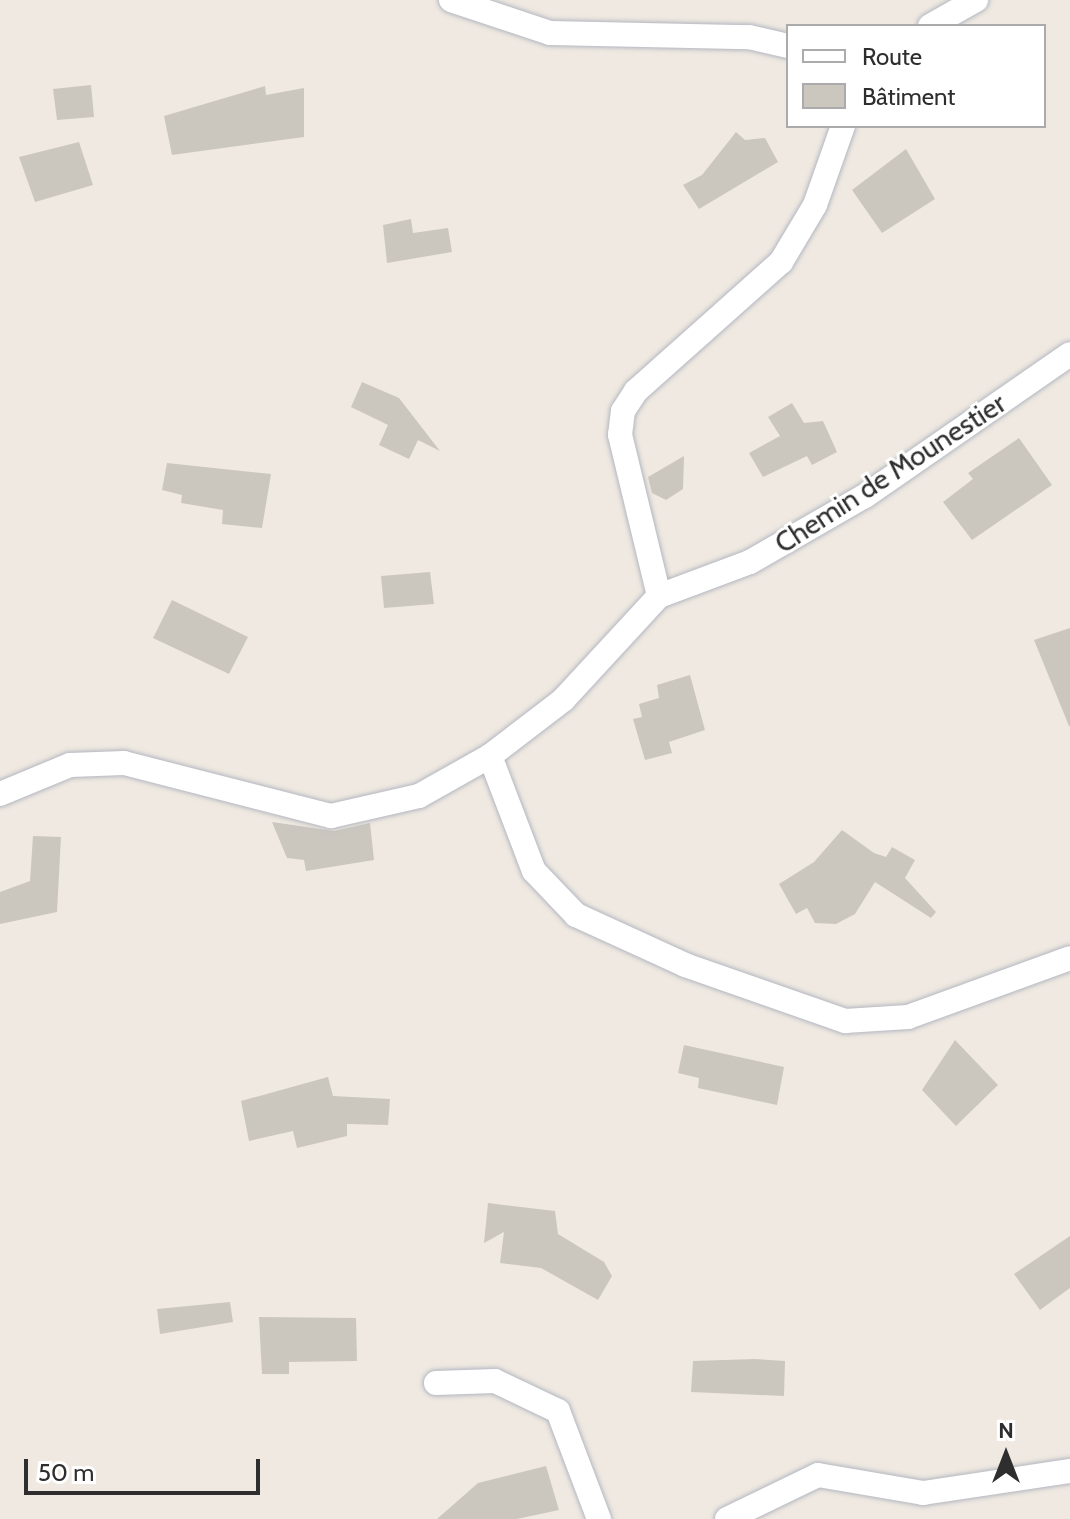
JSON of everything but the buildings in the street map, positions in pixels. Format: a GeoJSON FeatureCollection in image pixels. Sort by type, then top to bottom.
{"type":"FeatureCollection","features":[{"type":"Feature","properties":{"kind":"street"},"geometry":{"type":"LineString","coordinates":[[451,0],[550,33],[749,37],[786,46]]}},
{"type":"Feature","properties":{"kind":"street"},"geometry":{"type":"LineString","coordinates":[[934,24],[976,0]]}},
{"type":"Feature","properties":{"kind":"street"},"geometry":{"type":"LineString","coordinates":[[0,794],[70,765],[124,763],[331,816],[419,796],[490,756],[563,700],[659,596],[620,435],[623,411],[636,391],[781,262],[815,205],[842,128]]}},
{"type":"Feature","properties":{"kind":"street","name":"Chemin de Mounestier"},"geometry":{"type":"LineString","coordinates":[[659,596],[750,562],[852,503],[1070,354]]}},
{"type":"Feature","properties":{"kind":"street"},"geometry":{"type":"LineString","coordinates":[[490,756],[534,871],[576,915],[685,965],[845,1021],[908,1017],[1070,958]]}},
{"type":"Feature","properties":{"kind":"street"},"geometry":{"type":"LineString","coordinates":[[436,1383],[495,1381],[558,1411],[599,1519]]}},
{"type":"Feature","properties":{"kind":"street"},"geometry":{"type":"LineString","coordinates":[[727,1519],[818,1475],[923,1493],[1070,1471]]}}]}
